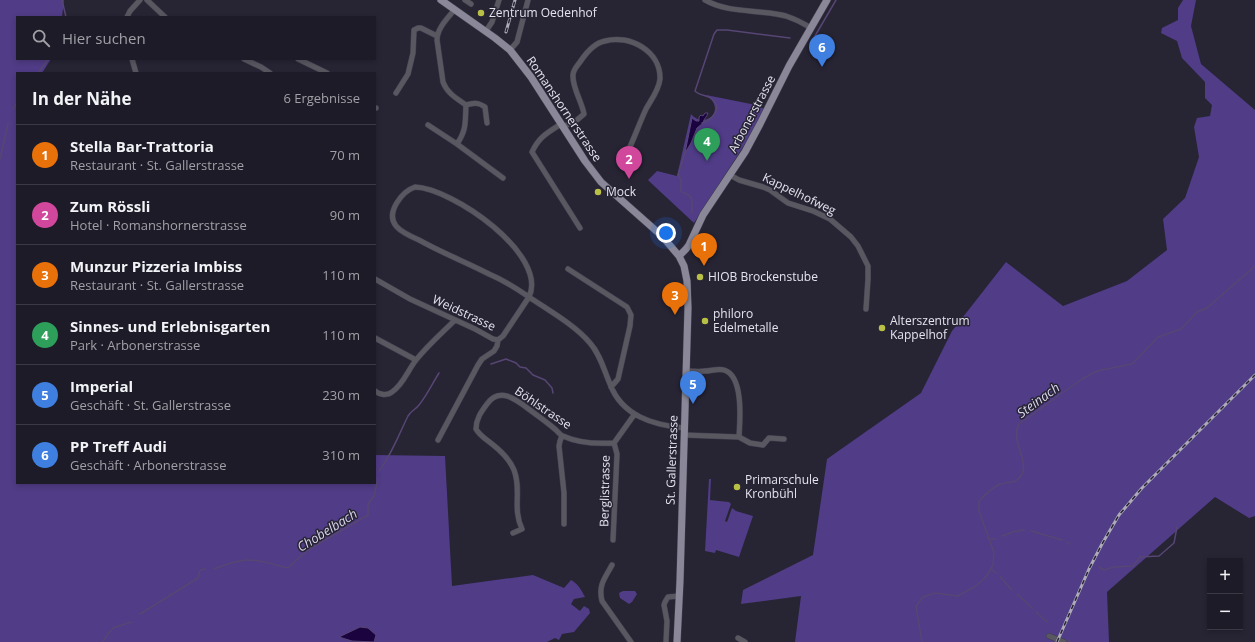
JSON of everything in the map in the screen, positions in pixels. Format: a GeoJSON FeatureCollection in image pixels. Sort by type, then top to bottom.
{"type":"FeatureCollection","features":[{"type":"Feature","properties":{"kind":"main road","name":"Romanshornerstrasse"},"geometry":{"type":"LineString","coordinates":[[441,0],[486,31],[510,50],[531,77],[585,161],[601,182],[658,232],[679,256]]}},
{"type":"Feature","properties":{"kind":"main road","name":"Arbonerstrasse"},"geometry":{"type":"LineString","coordinates":[[679,256],[687,248],[700,221],[754,137],[781,80],[827,0]]}},
{"type":"Feature","properties":{"kind":"main road","name":"St. Gallerstrasse"},"geometry":{"type":"LineString","coordinates":[[677,642],[688,290],[686,274],[679,256]]}},
{"type":"Feature","properties":{"kind":"street"},"geometry":{"type":"LineString","coordinates":[[128,16],[140,0]]}},
{"type":"Feature","properties":{"kind":"street"},"geometry":{"type":"LineString","coordinates":[[147,0],[164,16]]}},
{"type":"Feature","properties":{"kind":"street"},"geometry":{"type":"LineString","coordinates":[[464,0],[471,4]]}},
{"type":"Feature","properties":{"kind":"street"},"geometry":{"type":"LineString","coordinates":[[486,31],[492,22],[499,0]]}},
{"type":"Feature","properties":{"kind":"street"},"geometry":{"type":"LineString","coordinates":[[510,50],[517,42],[528,0]]}},
{"type":"Feature","properties":{"kind":"street"},"geometry":{"type":"LineString","coordinates":[[705,0],[724,7],[786,16],[811,28]]}},
{"type":"Feature","properties":{"kind":"street"},"geometry":{"type":"LineString","coordinates":[[455,9],[437,36],[443,82],[445,87],[466,105]]}},
{"type":"Feature","properties":{"kind":"street"},"geometry":{"type":"LineString","coordinates":[[396,93],[408,74],[413,53],[414,30],[420,28],[437,36]]}},
{"type":"Feature","properties":{"kind":"street"},"geometry":{"type":"LineString","coordinates":[[580,228],[532,152],[536,143],[544,135],[562,125],[577,120],[584,114],[572,76],[587,53],[597,44],[605,40],[631,41],[644,47],[653,57],[658,69],[660,79],[657,89],[629,149]]}},
{"type":"Feature","properties":{"kind":"street"},"geometry":{"type":"LineString","coordinates":[[132,60],[136,72]]}},
{"type":"Feature","properties":{"kind":"street"},"geometry":{"type":"LineString","coordinates":[[249,60],[268,72]]}},
{"type":"Feature","properties":{"kind":"street"},"geometry":{"type":"LineString","coordinates":[[300,60],[325,72]]}},
{"type":"Feature","properties":{"kind":"street"},"geometry":{"type":"LineString","coordinates":[[466,105],[474,103],[485,107],[487,123]]}},
{"type":"Feature","properties":{"kind":"street"},"geometry":{"type":"LineString","coordinates":[[457,144],[465,130],[466,105]]}},
{"type":"Feature","properties":{"kind":"street"},"geometry":{"type":"LineString","coordinates":[[428,125],[457,144],[503,178]]}},
{"type":"Feature","properties":{"kind":"street","name":"Kappelhofweg"},"geometry":{"type":"LineString","coordinates":[[730,175],[739,180],[770,190],[788,203],[830,219],[851,237],[858,246],[868,266],[866,309]]}},
{"type":"Feature","properties":{"kind":"street"},"geometry":{"type":"LineString","coordinates":[[529,297],[532,289],[532,280],[524,263],[504,236],[494,226],[484,218],[449,197],[428,189],[415,187],[408,190],[403,195],[394,208],[393,221],[397,227],[439,251],[506,282],[575,329],[597,352],[611,387],[621,404],[634,415],[684,432],[739,437],[750,443],[763,445],[770,438],[784,439]]}},
{"type":"Feature","properties":{"kind":"street"},"geometry":{"type":"LineString","coordinates":[[568,269],[626,307],[631,315],[630,326],[618,379],[611,387]]}},
{"type":"Feature","properties":{"kind":"street","name":"Weidstrasse"},"geometry":{"type":"LineString","coordinates":[[376,280],[410,299],[493,339],[498,340],[503,336],[529,297]]}},
{"type":"Feature","properties":{"kind":"street"},"geometry":{"type":"LineString","coordinates":[[376,392],[383,395],[393,392],[416,360],[455,320]]}},
{"type":"Feature","properties":{"kind":"street"},"geometry":{"type":"LineString","coordinates":[[376,339],[416,360]]}},
{"type":"Feature","properties":{"kind":"street"},"geometry":{"type":"LineString","coordinates":[[438,440],[478,365],[482,359],[494,351],[498,340]]}},
{"type":"Feature","properties":{"kind":"street"},"geometry":{"type":"LineString","coordinates":[[686,371],[722,370],[726,371],[732,377],[739,391],[739,437]]}},
{"type":"Feature","properties":{"kind":"street","name":"Böhlstrasse"},"geometry":{"type":"LineString","coordinates":[[513,533],[522,529],[517,516],[518,488],[514,470],[501,452],[482,437],[476,429],[477,419],[493,397],[500,395],[508,396],[522,404],[562,436],[594,444],[614,443]]}},
{"type":"Feature","properties":{"kind":"street"},"geometry":{"type":"LineString","coordinates":[[614,443],[634,415]]}},
{"type":"Feature","properties":{"kind":"street"},"geometry":{"type":"LineString","coordinates":[[562,436],[559,446],[564,493],[564,524]]}},
{"type":"Feature","properties":{"kind":"street","name":"Berglistrasse"},"geometry":{"type":"LineString","coordinates":[[613,540],[617,454],[614,443]]}},
{"type":"Feature","properties":{"kind":"street"},"geometry":{"type":"LineString","coordinates":[[612,565],[601,587],[602,601],[631,642]]}},
{"type":"Feature","properties":{"kind":"street"},"geometry":{"type":"LineString","coordinates":[[666,642],[667,621],[664,605],[668,598],[679,596]]}},
{"type":"Feature","properties":{"kind":"street"},"geometry":{"type":"LineString","coordinates":[[1049,636],[1064,642]]}},
{"type":"Feature","properties":{"kind":"street"},"geometry":{"type":"LineString","coordinates":[[738,638],[745,642]]}},
{"type":"Feature","properties":{"kind":"shaded area"},"geometry":{"type":"Polygon","coordinates":[[[0,0],[64,0],[62,16],[16,16],[16,60],[50,60],[43,72],[16,72],[16,484],[376,484],[376,455],[445,456],[452,586],[533,575],[564,588],[571,580],[576,583],[585,597],[574,599],[571,604],[580,611],[584,606],[589,609],[590,613],[574,632],[562,634],[559,640],[555,638],[547,642],[0,642],[0,0]]]}},
{"type":"Feature","properties":{"kind":"shaded area"},"geometry":{"type":"Polygon","coordinates":[[[1183,0],[1196,0],[1191,26],[1201,64],[1255,110],[1255,516],[1249,518],[1215,497],[1107,592],[1109,642],[795,642],[801,596],[741,604],[743,590],[813,555],[827,459],[921,393],[952,331],[1006,262],[1063,306],[1127,281],[1167,250],[1163,219],[1185,198],[1199,157],[1194,127],[1197,118],[1210,116],[1212,105],[1205,98],[1205,82],[1182,58],[1177,41],[1161,33],[1162,28],[1178,20],[1178,8],[1183,0]]]}},
{"type":"Feature","properties":{"kind":"shaded area"},"geometry":{"type":"Polygon","coordinates":[[[706,95],[751,104],[765,109],[754,130],[694,223],[648,180],[657,171],[677,176],[691,114],[702,120],[712,116],[714,112],[715,107],[706,95]]]}},
{"type":"Feature","properties":{"kind":"shaded area"},"geometry":{"type":"Polygon","coordinates":[[[705,113],[708,113],[707,116],[703,123],[697,128],[685,153],[692,118],[699,121],[699,117],[701,115],[703,116],[705,113]]]}},
{"type":"Feature","properties":{"kind":"shaded area"},"geometry":{"type":"Polygon","coordinates":[[[709,479],[711,479],[710,500],[729,502],[731,504],[725,521],[727,522],[732,508],[736,511],[753,516],[739,557],[716,550],[715,553],[705,551],[709,479]]]}},
{"type":"Feature","properties":{"kind":"shaded area"},"geometry":{"type":"Polygon","coordinates":[[[623,591],[635,591],[637,594],[629,604],[620,598],[619,593],[623,591]]]}},
{"type":"Feature","properties":{"kind":"shaded area"},"geometry":{"type":"Polygon","coordinates":[[[360,627],[368,628],[376,635],[374,642],[352,641],[339,637],[360,627]]]}},
{"type":"Feature","properties":{"kind":"waterway"},"geometry":{"type":"LineString","coordinates":[[62,0],[66,16]]}},
{"type":"Feature","properties":{"kind":"waterway"},"geometry":{"type":"LineString","coordinates":[[815,36],[836,0]]}},
{"type":"Feature","properties":{"kind":"waterway","name":"Chobelbach"},"geometry":{"type":"LineString","coordinates":[[702,123],[706,122],[715,114],[716,107],[712,99],[695,91],[714,34],[717,30],[790,38]]}},
{"type":"Feature","properties":{"kind":"waterway"},"geometry":{"type":"LineString","coordinates":[[39,72],[47,60]]}},
{"type":"Feature","properties":{"kind":"waterway"},"geometry":{"type":"LineString","coordinates":[[13,109],[16,104]]}},
{"type":"Feature","properties":{"kind":"waterway"},"geometry":{"type":"LineString","coordinates":[[0,159],[8,123]]}},
{"type":"Feature","properties":{"kind":"waterway","name":"Chobelbach"},"geometry":{"type":"LineString","coordinates":[[685,152],[678,175],[681,180],[681,191],[691,198],[692,213]]}},
{"type":"Feature","properties":{"kind":"waterway","name":"Steinach"},"geometry":{"type":"LineString","coordinates":[[922,642],[916,606],[923,597],[935,593],[958,596],[974,587],[986,577],[993,565],[994,553],[979,511],[979,501],[995,487],[1015,481],[1020,477],[1024,465],[1017,437],[1019,424],[1082,379],[1097,371],[1132,364],[1158,337],[1181,329],[1197,312],[1207,308],[1255,266]]}},
{"type":"Feature","properties":{"kind":"waterway","name":"Chobelbach"},"geometry":{"type":"LineString","coordinates":[[491,364],[506,359],[516,363],[520,367],[526,368],[533,375],[545,380],[552,388],[553,393]]}},
{"type":"Feature","properties":{"kind":"waterway","name":"Chobelbach"},"geometry":{"type":"LineString","coordinates":[[379,471],[392,451],[408,416],[422,401],[439,373]]}},
{"type":"Feature","properties":{"kind":"waterway","name":"Chobelbach"},"geometry":{"type":"LineString","coordinates":[[214,569],[244,560],[253,560],[288,568],[306,551],[368,515],[368,504],[374,496],[378,479]]}},
{"type":"Feature","properties":{"kind":"waterway"},"geometry":{"type":"LineString","coordinates":[[1099,567],[1104,570],[1114,567],[1133,566],[1140,557],[1159,556],[1174,543],[1177,527]]}},
{"type":"Feature","properties":{"kind":"waterway"},"geometry":{"type":"LineString","coordinates":[[1002,536],[1024,530]]}},
{"type":"Feature","properties":{"kind":"waterway"},"geometry":{"type":"LineString","coordinates":[[1031,531],[1062,540]]}},
{"type":"Feature","properties":{"kind":"waterway","name":"Steinach"},"geometry":{"type":"LineString","coordinates":[[989,539],[995,539]]}},
{"type":"Feature","properties":{"kind":"waterway","name":"Chobelbach"},"geometry":{"type":"LineString","coordinates":[[140,614],[198,578],[200,570],[205,569]]}},
{"type":"Feature","properties":{"kind":"waterway","name":"Steinach"},"geometry":{"type":"LineString","coordinates":[[991,569],[996,573]]}},
{"type":"Feature","properties":{"kind":"waterway"},"geometry":{"type":"LineString","coordinates":[[1000,577],[1012,590]]}},
{"type":"Feature","properties":{"kind":"waterway"},"geometry":{"type":"LineString","coordinates":[[1017,594],[1032,608]]}},
{"type":"Feature","properties":{"kind":"waterway"},"geometry":{"type":"LineString","coordinates":[[1036,612],[1047,622]]}},
{"type":"Feature","properties":{"kind":"waterway","name":"Chobelbach"},"geometry":{"type":"LineString","coordinates":[[102,642],[113,628],[131,622]]}},
{"type":"Feature","properties":{"kind":"railway"},"geometry":{"type":"LineString","coordinates":[[506,32],[515,0]]}},
{"type":"Feature","properties":{"kind":"railway"},"geometry":{"type":"LineString","coordinates":[[1057,642],[1089,569],[1119,515],[1142,488],[1255,375]]}},
{"type":"Feature","properties":{"kind":"place","name":"Zentrum Oedenhof"},"geometry":{"type":"Point","coordinates":[481,13]}},
{"type":"Feature","properties":{"kind":"place","name":"PP Treff Audi"},"geometry":{"type":"Point","coordinates":[822,67]}},
{"type":"Feature","properties":{"kind":"place","name":"Sinnes- und Erlebnisgarten"},"geometry":{"type":"Point","coordinates":[707,161]}},
{"type":"Feature","properties":{"kind":"place","name":"Zum Rössli"},"geometry":{"type":"Point","coordinates":[629,179]}},
{"type":"Feature","properties":{"kind":"place","name":"Mock"},"geometry":{"type":"Point","coordinates":[598,192]}},
{"type":"Feature","properties":{"kind":"place","name":"Stella Bar-Trattoria"},"geometry":{"type":"Point","coordinates":[704,266]}},
{"type":"Feature","properties":{"kind":"place","name":"HIOB Brockenstube"},"geometry":{"type":"Point","coordinates":[700,277]}},
{"type":"Feature","properties":{"kind":"place","name":"Munzur Pizzeria Imbiss"},"geometry":{"type":"Point","coordinates":[675,315]}},
{"type":"Feature","properties":{"kind":"place","name":"philoro Edelmetalle"},"geometry":{"type":"Point","coordinates":[705,321]}},
{"type":"Feature","properties":{"kind":"place","name":"Alterszentrum Kappelhof"},"geometry":{"type":"Point","coordinates":[882,328]}},
{"type":"Feature","properties":{"kind":"place","name":"Imperial"},"geometry":{"type":"Point","coordinates":[693,404]}},
{"type":"Feature","properties":{"kind":"place","name":"Primarschule Kronbühl"},"geometry":{"type":"Point","coordinates":[737,487]}}]}
